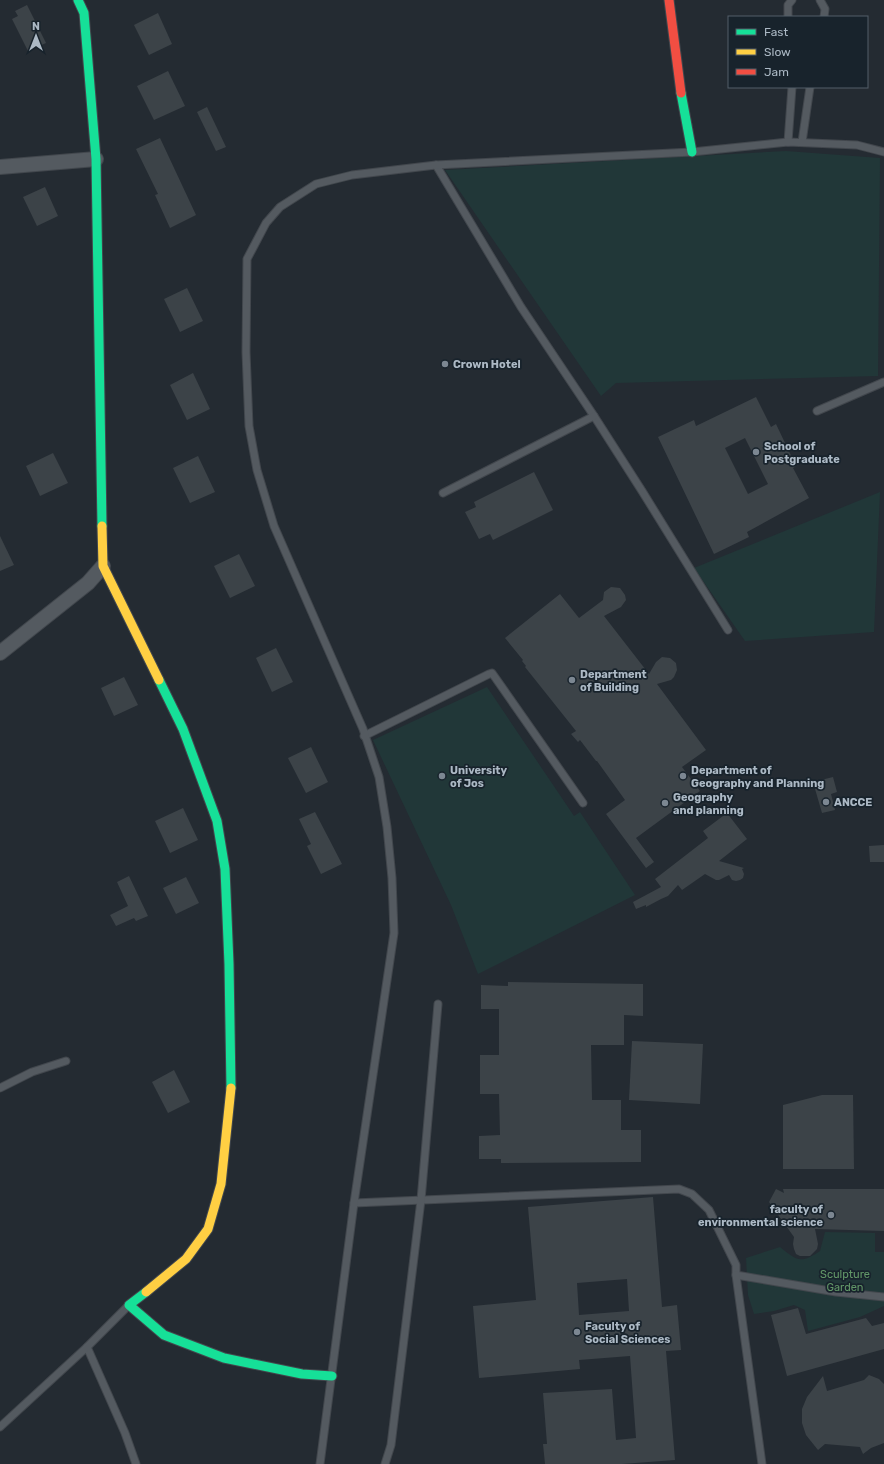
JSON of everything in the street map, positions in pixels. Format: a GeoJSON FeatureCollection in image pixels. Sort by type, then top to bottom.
{"type":"FeatureCollection","features":[{"type":"Feature","properties":{"kind":"street"},"geometry":{"type":"LineString","coordinates":[[78,0],[84,14],[96,159],[102,566],[183,729],[217,821],[225,869],[229,964],[230,1087],[221,1184],[210,1224],[186,1259],[129,1305],[164,1334],[224,1358],[302,1374],[332,1376]]}},
{"type":"Feature","properties":{"kind":"street"},"geometry":{"type":"LineString","coordinates":[[669,0],[681,93],[692,152]]}},
{"type":"Feature","properties":{"kind":"street"},"geometry":{"type":"LineString","coordinates":[[0,167],[96,159]]}},
{"type":"Feature","properties":{"kind":"street"},"geometry":{"type":"LineString","coordinates":[[0,653],[88,583],[102,566]]}},
{"type":"Feature","properties":{"kind":"lane"},"geometry":{"type":"LineString","coordinates":[[788,16],[788,6],[792,0]]}},
{"type":"Feature","properties":{"kind":"lane"},"geometry":{"type":"LineString","coordinates":[[820,0],[825,9],[824,16]]}},
{"type":"Feature","properties":{"kind":"lane"},"geometry":{"type":"LineString","coordinates":[[788,142],[792,88]]}},
{"type":"Feature","properties":{"kind":"lane"},"geometry":{"type":"LineString","coordinates":[[802,142],[810,88]]}},
{"type":"Feature","properties":{"kind":"lane"},"geometry":{"type":"LineString","coordinates":[[320,1464],[354,1203],[394,933],[387,827],[379,777],[364,736],[363,729],[274,526],[257,470],[250,426],[246,352],[247,259],[266,223],[280,207],[316,184],[352,175],[436,165],[692,152],[788,142],[857,145],[884,152]]}},
{"type":"Feature","properties":{"kind":"lane"},"geometry":{"type":"LineString","coordinates":[[436,165],[521,307],[594,416],[728,630]]}},
{"type":"Feature","properties":{"kind":"lane"},"geometry":{"type":"LineString","coordinates":[[817,411],[884,382]]}},
{"type":"Feature","properties":{"kind":"lane"},"geometry":{"type":"LineString","coordinates":[[443,493],[594,416]]}},
{"type":"Feature","properties":{"kind":"lane"},"geometry":{"type":"LineString","coordinates":[[364,736],[492,673],[583,803]]}},
{"type":"Feature","properties":{"kind":"lane"},"geometry":{"type":"LineString","coordinates":[[385,1464],[391,1445],[421,1200],[438,1004]]}},
{"type":"Feature","properties":{"kind":"lane"},"geometry":{"type":"LineString","coordinates":[[0,1088],[32,1072],[66,1061]]}},
{"type":"Feature","properties":{"kind":"lane"},"geometry":{"type":"LineString","coordinates":[[354,1203],[679,1189],[692,1194],[709,1210],[736,1265],[736,1275],[762,1464]]}},
{"type":"Feature","properties":{"kind":"lane"},"geometry":{"type":"LineString","coordinates":[[736,1275],[836,1292],[884,1298]]}},
{"type":"Feature","properties":{"kind":"lane"},"geometry":{"type":"LineString","coordinates":[[0,1427],[87,1347],[129,1305]]}},
{"type":"Feature","properties":{"kind":"lane"},"geometry":{"type":"LineString","coordinates":[[87,1347],[125,1433],[136,1464]]}},
{"type":"Feature","properties":{"kind":"green space"},"geometry":{"type":"Polygon","coordinates":[[[786,151],[880,158],[878,376],[616,383],[601,396],[445,170],[786,151]]]}},
{"type":"Feature","properties":{"kind":"green space"},"geometry":{"type":"Polygon","coordinates":[[[880,492],[874,632],[745,641],[694,568],[880,492]]]}},
{"type":"Feature","properties":{"kind":"green space"},"geometry":{"type":"Polygon","coordinates":[[[487,687],[574,816],[580,812],[635,895],[478,974],[451,905],[373,740],[487,687]]]}},
{"type":"Feature","properties":{"kind":"green space","name":"Sculpture Garden"},"geometry":{"type":"Polygon","coordinates":[[[825,1232],[875,1233],[875,1252],[884,1252],[884,1306],[860,1317],[808,1331],[805,1310],[794,1305],[774,1311],[754,1314],[748,1295],[746,1258],[780,1247],[795,1258],[808,1258],[820,1251],[825,1232]]]}},
{"type":"Feature","properties":{"kind":"building"},"geometry":{"type":"Polygon","coordinates":[[[27,5],[46,43],[28,51],[12,19],[18,16],[15,11],[27,5]]]}},
{"type":"Feature","properties":{"kind":"building"},"geometry":{"type":"Polygon","coordinates":[[[158,13],[172,44],[149,55],[134,25],[158,13]]]}},
{"type":"Feature","properties":{"kind":"building"},"geometry":{"type":"Polygon","coordinates":[[[168,71],[185,106],[154,120],[137,86],[168,71]]]}},
{"type":"Feature","properties":{"kind":"building"},"geometry":{"type":"Polygon","coordinates":[[[207,107],[226,147],[216,151],[197,112],[207,107]]]}},
{"type":"Feature","properties":{"kind":"building"},"geometry":{"type":"Polygon","coordinates":[[[160,138],[196,215],[170,228],[155,195],[158,194],[136,149],[160,138]]]}},
{"type":"Feature","properties":{"kind":"building"},"geometry":{"type":"Polygon","coordinates":[[[45,187],[58,216],[37,226],[23,197],[45,187]]]}},
{"type":"Feature","properties":{"kind":"building"},"geometry":{"type":"Polygon","coordinates":[[[187,288],[203,321],[180,332],[164,299],[187,288]]]}},
{"type":"Feature","properties":{"kind":"building"},"geometry":{"type":"Polygon","coordinates":[[[193,373],[210,409],[187,420],[170,385],[193,373]]]}},
{"type":"Feature","properties":{"kind":"building"},"geometry":{"type":"Polygon","coordinates":[[[756,397],[771,427],[776,424],[796,466],[793,468],[809,498],[747,532],[749,537],[714,554],[658,437],[694,420],[696,426],[756,397]],[[745,438],[725,448],[748,494],[768,484],[745,438]]]}},
{"type":"Feature","properties":{"kind":"building"},"geometry":{"type":"Polygon","coordinates":[[[53,453],[68,483],[40,496],[26,466],[53,453]]]}},
{"type":"Feature","properties":{"kind":"building"},"geometry":{"type":"Polygon","coordinates":[[[198,456],[215,492],[190,503],[173,468],[198,456]]]}},
{"type":"Feature","properties":{"kind":"building"},"geometry":{"type":"Polygon","coordinates":[[[534,472],[553,510],[493,540],[490,534],[479,539],[465,512],[476,507],[474,502],[534,472]]]}},
{"type":"Feature","properties":{"kind":"building"},"geometry":{"type":"Polygon","coordinates":[[[0,536],[14,565],[0,571],[0,536]]]}},
{"type":"Feature","properties":{"kind":"building"},"geometry":{"type":"Polygon","coordinates":[[[239,554],[255,586],[230,598],[214,566],[239,554]]]}},
{"type":"Feature","properties":{"kind":"building"},"geometry":{"type":"Polygon","coordinates":[[[611,587],[620,588],[625,595],[626,600],[621,607],[604,616],[649,674],[656,662],[662,657],[670,658],[676,663],[677,670],[674,677],[671,680],[657,684],[706,750],[682,767],[700,791],[636,838],[654,862],[646,868],[606,814],[625,800],[580,740],[578,742],[571,734],[576,731],[525,667],[526,666],[522,661],[523,660],[505,638],[560,594],[579,618],[603,600],[604,592],[611,587]]]}},
{"type":"Feature","properties":{"kind":"building"},"geometry":{"type":"Polygon","coordinates":[[[276,648],[293,682],[272,692],[256,658],[276,648]]]}},
{"type":"Feature","properties":{"kind":"building"},"geometry":{"type":"Polygon","coordinates":[[[124,677],[138,705],[114,716],[101,688],[124,677]]]}},
{"type":"Feature","properties":{"kind":"building"},"geometry":{"type":"Polygon","coordinates":[[[311,747],[328,782],[306,793],[288,758],[311,747]]]}},
{"type":"Feature","properties":{"kind":"building","name":"ANCCE"},"geometry":{"type":"Polygon","coordinates":[[[833,777],[837,792],[831,794],[835,810],[822,813],[813,782],[833,777]]]}},
{"type":"Feature","properties":{"kind":"building"},"geometry":{"type":"Polygon","coordinates":[[[183,808],[198,840],[170,853],[155,821],[183,808]]]}},
{"type":"Feature","properties":{"kind":"building"},"geometry":{"type":"Polygon","coordinates":[[[315,812],[342,864],[321,874],[307,846],[311,844],[299,819],[315,812]]]}},
{"type":"Feature","properties":{"kind":"building"},"geometry":{"type":"Polygon","coordinates":[[[727,813],[747,839],[719,861],[744,868],[742,869],[744,874],[743,878],[736,881],[732,880],[729,875],[716,880],[705,874],[682,890],[678,885],[668,896],[646,907],[646,905],[636,909],[633,902],[661,887],[655,879],[708,838],[703,831],[727,813]]]}},
{"type":"Feature","properties":{"kind":"building"},"geometry":{"type":"Polygon","coordinates":[[[884,845],[884,862],[870,862],[869,846],[884,845]]]}},
{"type":"Feature","properties":{"kind":"building"},"geometry":{"type":"Polygon","coordinates":[[[129,876],[148,916],[136,921],[134,918],[116,926],[110,915],[128,906],[117,882],[129,876]]]}},
{"type":"Feature","properties":{"kind":"building"},"geometry":{"type":"Polygon","coordinates":[[[186,877],[199,903],[176,914],[163,888],[186,877]]]}},
{"type":"Feature","properties":{"kind":"building"},"geometry":{"type":"Polygon","coordinates":[[[508,982],[643,984],[643,1016],[624,1015],[624,1045],[591,1045],[592,1100],[621,1100],[621,1130],[641,1130],[641,1162],[501,1163],[501,1159],[479,1159],[479,1136],[500,1135],[499,1094],[480,1094],[480,1055],[499,1055],[499,1009],[481,1009],[481,985],[508,986],[508,982]]]}},
{"type":"Feature","properties":{"kind":"building"},"geometry":{"type":"Polygon","coordinates":[[[632,1041],[703,1044],[700,1104],[629,1100],[632,1041]]]}},
{"type":"Feature","properties":{"kind":"building"},"geometry":{"type":"Polygon","coordinates":[[[174,1070],[190,1102],[168,1113],[152,1082],[174,1070]]]}},
{"type":"Feature","properties":{"kind":"building"},"geometry":{"type":"Polygon","coordinates":[[[822,1095],[853,1095],[854,1169],[783,1169],[783,1105],[822,1095]]]}},
{"type":"Feature","properties":{"kind":"building","name":"faculty of environmental science"},"geometry":{"type":"Polygon","coordinates":[[[776,1189],[784,1193],[783,1189],[884,1189],[884,1231],[815,1229],[818,1244],[817,1249],[810,1256],[800,1256],[796,1254],[794,1249],[794,1237],[769,1202],[776,1189]]]}},
{"type":"Feature","properties":{"kind":"building","name":"Faculty of Social Sciences"},"geometry":{"type":"Polygon","coordinates":[[[653,1197],[662,1307],[677,1305],[681,1350],[666,1351],[675,1460],[622,1464],[545,1464],[543,1444],[547,1444],[543,1393],[612,1389],[616,1440],[636,1438],[630,1356],[579,1360],[580,1369],[479,1378],[473,1306],[536,1300],[528,1207],[653,1197]],[[627,1279],[577,1283],[579,1315],[629,1311],[627,1279]]]}},
{"type":"Feature","properties":{"kind":"building"},"geometry":{"type":"Polygon","coordinates":[[[798,1308],[806,1334],[866,1318],[872,1326],[884,1323],[884,1349],[787,1376],[771,1315],[798,1308]]]}},
{"type":"Feature","properties":{"kind":"building"},"geometry":{"type":"Polygon","coordinates":[[[869,1375],[879,1379],[884,1384],[884,1443],[871,1448],[863,1454],[860,1447],[825,1444],[818,1450],[806,1435],[802,1423],[802,1409],[807,1397],[823,1376],[827,1391],[864,1380],[869,1375]]]}},
{"type":"Feature","properties":{"kind":"traffic: fast"},"geometry":{"type":"LineString","coordinates":[[78,0],[84,13],[96,159],[102,526]]}},
{"type":"Feature","properties":{"kind":"traffic: fast"},"geometry":{"type":"LineString","coordinates":[[681,93],[692,152]]}},
{"type":"Feature","properties":{"kind":"traffic: fast"},"geometry":{"type":"LineString","coordinates":[[159,680],[183,729],[217,821],[225,869],[229,964],[231,1088]]}},
{"type":"Feature","properties":{"kind":"traffic: fast"},"geometry":{"type":"LineString","coordinates":[[146,1292],[129,1305],[164,1335],[224,1358],[302,1374],[332,1376]]}},
{"type":"Feature","properties":{"kind":"traffic: slow"},"geometry":{"type":"LineString","coordinates":[[102,526],[103,566],[159,680]]}},
{"type":"Feature","properties":{"kind":"traffic: slow"},"geometry":{"type":"LineString","coordinates":[[146,1292],[186,1259],[208,1229],[221,1184],[231,1088]]}},
{"type":"Feature","properties":{"kind":"traffic: jam"},"geometry":{"type":"LineString","coordinates":[[669,0],[681,93]]}},
{"type":"Feature","properties":{"kind":"place","name":"Crown Hotel"},"geometry":{"type":"Point","coordinates":[445,364]}},
{"type":"Feature","properties":{"kind":"place","name":"School of Postgraduate"},"geometry":{"type":"Point","coordinates":[756,452]}},
{"type":"Feature","properties":{"kind":"place","name":"Department of Building"},"geometry":{"type":"Point","coordinates":[572,680]}},
{"type":"Feature","properties":{"kind":"place","name":"University of Jos"},"geometry":{"type":"Point","coordinates":[442,776]}},
{"type":"Feature","properties":{"kind":"place","name":"Department of Geography and Planning"},"geometry":{"type":"Point","coordinates":[683,776]}},
{"type":"Feature","properties":{"kind":"place","name":"ANCCE"},"geometry":{"type":"Point","coordinates":[826,802]}},
{"type":"Feature","properties":{"kind":"place","name":"Geography and planning"},"geometry":{"type":"Point","coordinates":[665,803]}},
{"type":"Feature","properties":{"kind":"place","name":"faculty of environmental science"},"geometry":{"type":"Point","coordinates":[831,1215]}},
{"type":"Feature","properties":{"kind":"place","name":"Faculty of Social Sciences"},"geometry":{"type":"Point","coordinates":[577,1332]}}]}
